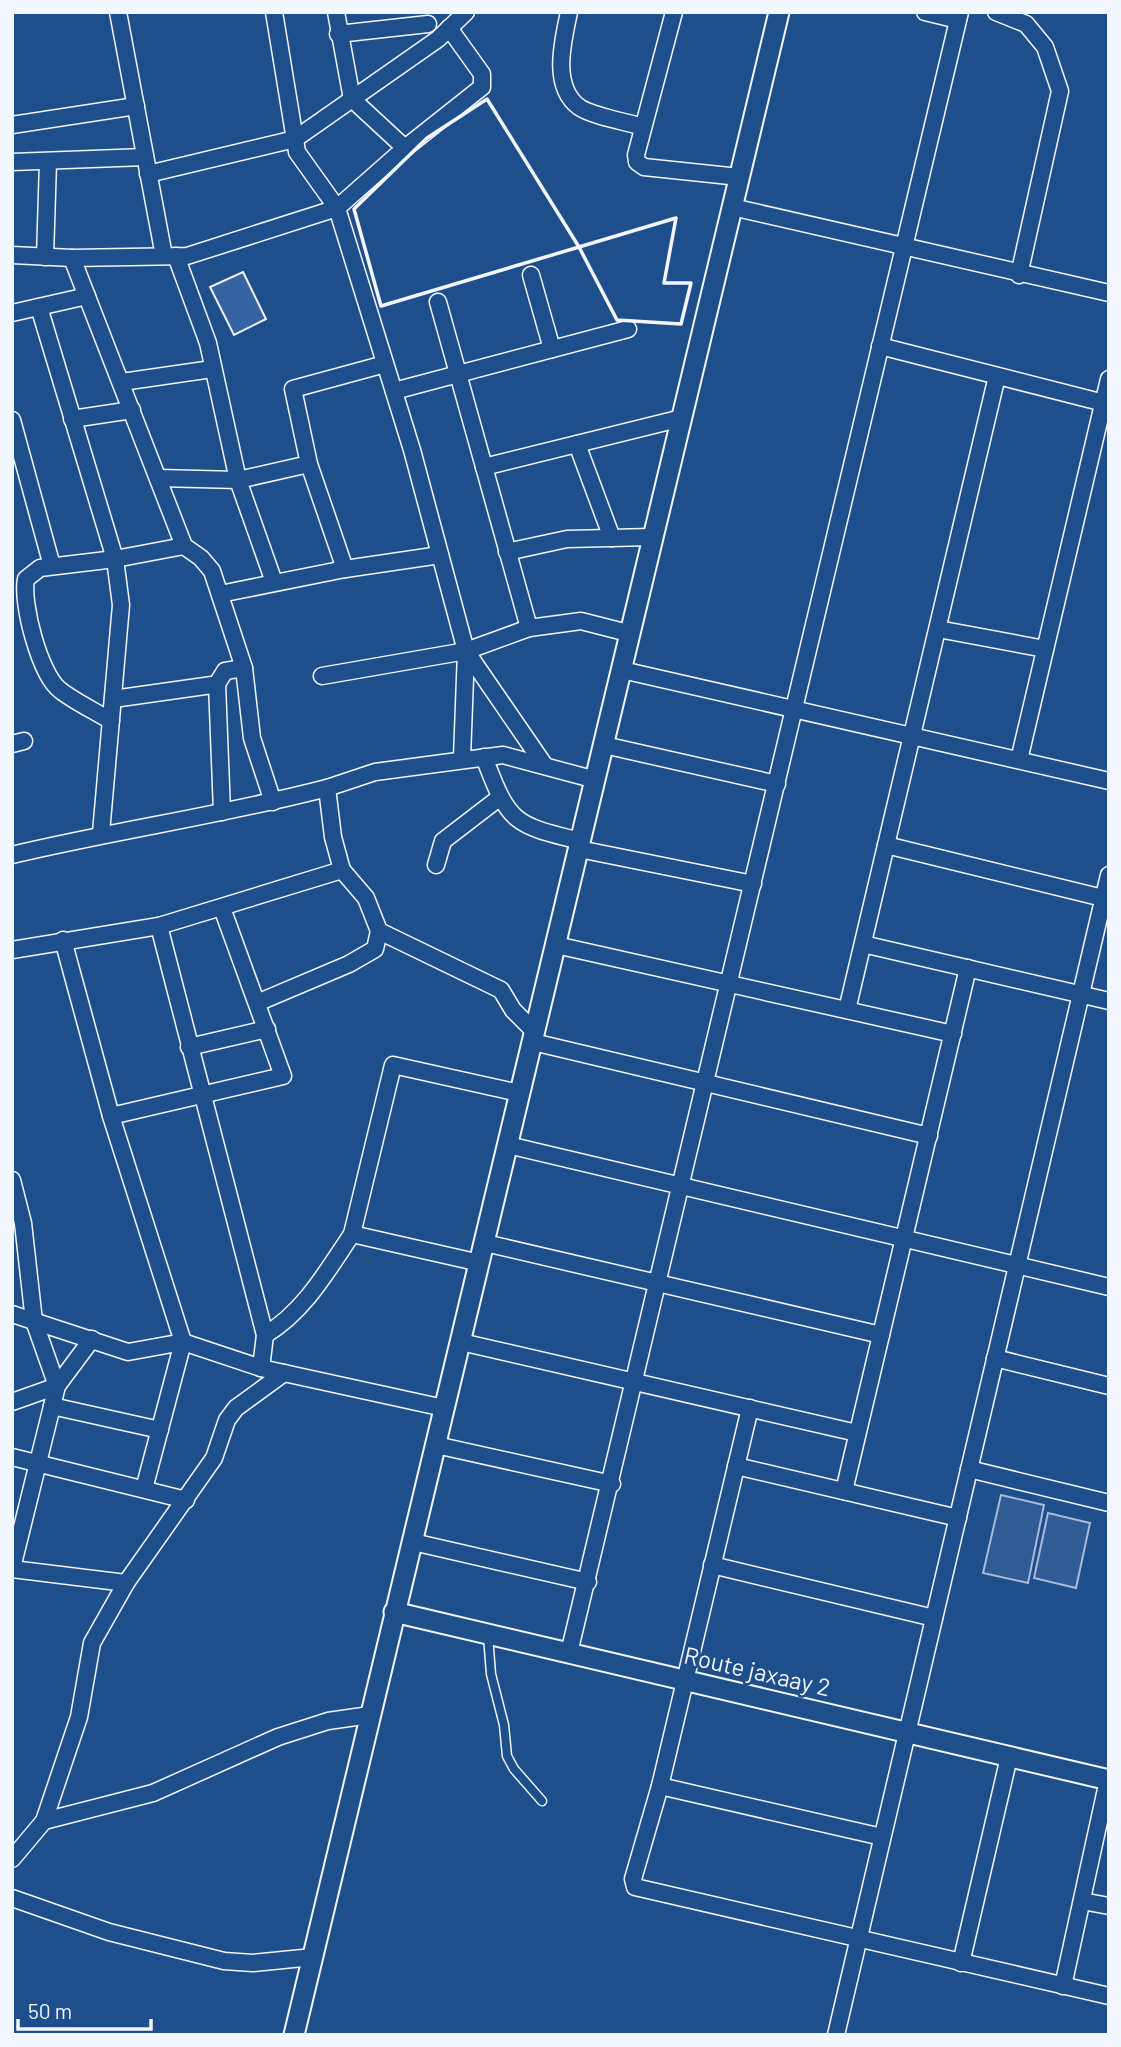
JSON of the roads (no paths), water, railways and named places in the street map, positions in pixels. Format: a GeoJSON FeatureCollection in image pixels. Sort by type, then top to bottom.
{"type":"FeatureCollection","features":[{"type":"Feature","properties":{"kind":"street"},"geometry":{"type":"LineString","coordinates":[[118,12],[148,174],[170,256],[208,343],[238,480],[274,582]]}},
{"type":"Feature","properties":{"kind":"street"},"geometry":{"type":"LineString","coordinates":[[274,12],[297,152],[337,208],[394,391],[466,650],[463,758]]}},
{"type":"Feature","properties":{"kind":"street"},"geometry":{"type":"LineString","coordinates":[[336,12],[352,99],[405,148]]}},
{"type":"Feature","properties":{"kind":"street"},"geometry":{"type":"LineString","coordinates":[[148,174],[295,139],[443,33],[466,12]]}},
{"type":"Feature","properties":{"kind":"street"},"geometry":{"type":"LineString","coordinates":[[569,12],[562,42],[562,74],[569,95],[580,108],[643,127]]}},
{"type":"Feature","properties":{"kind":"street"},"geometry":{"type":"LineString","coordinates":[[674,12],[636,155],[637,162],[644,167],[739,177]]}},
{"type":"Feature","properties":{"kind":"street"},"geometry":{"type":"LineString","coordinates":[[295,2035],[394,1612],[596,780],[628,633],[779,12]]}},
{"type":"Feature","properties":{"kind":"street"},"geometry":{"type":"LineString","coordinates":[[569,1653],[612,1484],[959,16],[925,12]]}},
{"type":"Feature","properties":{"kind":"street"},"geometry":{"type":"LineString","coordinates":[[996,12],[1026,24],[1045,47],[1060,92],[1019,275]]}},
{"type":"Feature","properties":{"kind":"street"},"geometry":{"type":"LineString","coordinates":[[12,255],[72,258],[187,256],[337,208],[405,148],[482,87],[482,74],[443,33],[424,18],[338,34]]}},
{"type":"Feature","properties":{"kind":"street"},"geometry":{"type":"LineString","coordinates":[[12,125],[136,106]]}},
{"type":"Feature","properties":{"kind":"street"},"geometry":{"type":"LineString","coordinates":[[12,162],[145,157]]}},
{"type":"Feature","properties":{"kind":"street"},"geometry":{"type":"LineString","coordinates":[[45,257],[48,162]]}},
{"type":"Feature","properties":{"kind":"street"},"geometry":{"type":"LineString","coordinates":[[732,207],[1019,275],[1109,293]]}},
{"type":"Feature","properties":{"kind":"street"},"geometry":{"type":"LineString","coordinates":[[72,258],[184,546],[201,558],[212,571],[244,668],[252,738],[273,802]]}},
{"type":"Feature","properties":{"kind":"street"},"geometry":{"type":"LineString","coordinates":[[531,275],[552,349]]}},
{"type":"Feature","properties":{"kind":"street"},"geometry":{"type":"LineString","coordinates":[[12,313],[87,296]]}},
{"type":"Feature","properties":{"kind":"street"},"geometry":{"type":"LineString","coordinates":[[438,302],[529,628]]}},
{"type":"Feature","properties":{"kind":"street"},"geometry":{"type":"LineString","coordinates":[[39,307],[115,559],[121,604],[101,834]]}},
{"type":"Feature","properties":{"kind":"street"},"geometry":{"type":"LineString","coordinates":[[394,391],[628,329]]}},
{"type":"Feature","properties":{"kind":"street"},"geometry":{"type":"LineString","coordinates":[[880,346],[1104,403]]}},
{"type":"Feature","properties":{"kind":"street"},"geometry":{"type":"LineString","coordinates":[[345,569],[309,464],[293,388],[386,364]]}},
{"type":"Feature","properties":{"kind":"street"},"geometry":{"type":"LineString","coordinates":[[122,382],[212,369]]}},
{"type":"Feature","properties":{"kind":"street"},"geometry":{"type":"LineString","coordinates":[[847,1010],[998,376]]}},
{"type":"Feature","properties":{"kind":"street"},"geometry":{"type":"LineString","coordinates":[[1019,760],[1109,379]]}},
{"type":"Feature","properties":{"kind":"street"},"geometry":{"type":"LineString","coordinates":[[72,419],[132,410]]}},
{"type":"Feature","properties":{"kind":"street"},"geometry":{"type":"LineString","coordinates":[[484,467],[682,418]]}},
{"type":"Feature","properties":{"kind":"street"},"geometry":{"type":"LineString","coordinates":[[12,419],[52,566]]}},
{"type":"Feature","properties":{"kind":"street"},"geometry":{"type":"LineString","coordinates":[[577,444],[612,538]]}},
{"type":"Feature","properties":{"kind":"street"},"geometry":{"type":"LineString","coordinates":[[158,478],[238,480],[309,464]]}},
{"type":"Feature","properties":{"kind":"street"},"geometry":{"type":"LineString","coordinates":[[507,552],[567,539],[652,537]]}},
{"type":"Feature","properties":{"kind":"street"},"geometry":{"type":"LineString","coordinates":[[111,721],[58,689],[44,666],[20,610],[26,579],[40,568],[115,559],[184,546]]}},
{"type":"Feature","properties":{"kind":"street"},"geometry":{"type":"LineString","coordinates":[[220,594],[345,569],[440,555]]}},
{"type":"Feature","properties":{"kind":"street"},"geometry":{"type":"LineString","coordinates":[[322,676],[466,650],[529,628],[581,621],[628,633]]}},
{"type":"Feature","properties":{"kind":"street"},"geometry":{"type":"LineString","coordinates":[[938,629],[1045,649]]}},
{"type":"Feature","properties":{"kind":"street"},"geometry":{"type":"LineString","coordinates":[[466,650],[545,766]]}},
{"type":"Feature","properties":{"kind":"street"},"geometry":{"type":"LineString","coordinates":[[222,811],[217,684],[225,671],[244,668]]}},
{"type":"Feature","properties":{"kind":"street"},"geometry":{"type":"LineString","coordinates":[[622,670],[1109,780]]}},
{"type":"Feature","properties":{"kind":"street"},"geometry":{"type":"LineString","coordinates":[[113,699],[217,684]]}},
{"type":"Feature","properties":{"kind":"street"},"geometry":{"type":"LineString","coordinates":[[604,744],[776,784]]}},
{"type":"Feature","properties":{"kind":"street"},"geometry":{"type":"LineString","coordinates":[[12,855],[101,834],[273,802],[375,772],[463,758],[503,755],[596,780]]}},
{"type":"Feature","properties":{"kind":"street"},"geometry":{"type":"LineString","coordinates":[[484,757],[499,798],[512,816],[530,829],[580,845],[753,884]]}},
{"type":"Feature","properties":{"kind":"street"},"geometry":{"type":"LineString","coordinates":[[257,1003],[349,964],[375,949],[379,931],[366,898],[341,870],[333,837],[327,788]]}},
{"type":"Feature","properties":{"kind":"street"},"geometry":{"type":"LineString","coordinates":[[436,864],[443,841],[499,798]]}},
{"type":"Feature","properties":{"kind":"street"},"geometry":{"type":"LineString","coordinates":[[886,845],[1103,898]]}},
{"type":"Feature","properties":{"kind":"street"},"geometry":{"type":"LineString","coordinates":[[12,950],[159,926],[341,870]]}},
{"type":"Feature","properties":{"kind":"street"},"geometry":{"type":"LineString","coordinates":[[836,2035],[905,1732],[1109,876]]}},
{"type":"Feature","properties":{"kind":"street"},"geometry":{"type":"LineString","coordinates":[[111,1116],[283,1076],[222,908]]}},
{"type":"Feature","properties":{"kind":"street"},"geometry":{"type":"LineString","coordinates":[[159,926],[265,1335],[261,1368]]}},
{"type":"Feature","properties":{"kind":"street"},"geometry":{"type":"LineString","coordinates":[[379,931],[501,990],[534,1037],[706,1083],[929,1136]]}},
{"type":"Feature","properties":{"kind":"street"},"geometry":{"type":"LineString","coordinates":[[63,940],[111,1116],[183,1342],[144,1489]]}},
{"type":"Feature","properties":{"kind":"street"},"geometry":{"type":"LineString","coordinates":[[863,944],[1109,1002]]}},
{"type":"Feature","properties":{"kind":"street"},"geometry":{"type":"LineString","coordinates":[[556,945],[953,1034]]}},
{"type":"Feature","properties":{"kind":"street"},"geometry":{"type":"LineString","coordinates":[[844,1491],[968,968]]}},
{"type":"Feature","properties":{"kind":"street"},"geometry":{"type":"LineString","coordinates":[[189,1047],[267,1029]]}},
{"type":"Feature","properties":{"kind":"street"},"geometry":{"type":"LineString","coordinates":[[265,1335],[285,1324],[302,1306],[352,1234],[393,1065],[519,1093]]}},
{"type":"Feature","properties":{"kind":"street"},"geometry":{"type":"LineString","coordinates":[[508,1145],[1109,1287]]}},
{"type":"Feature","properties":{"kind":"street"},"geometry":{"type":"LineString","coordinates":[[12,1180],[23,1223],[34,1321],[58,1386]]}},
{"type":"Feature","properties":{"kind":"street"},"geometry":{"type":"LineString","coordinates":[[352,1234],[482,1253],[659,1284],[881,1335]]}},
{"type":"Feature","properties":{"kind":"street"},"geometry":{"type":"LineString","coordinates":[[12,1314],[128,1352],[183,1342],[261,1368],[444,1408]]}},
{"type":"Feature","properties":{"kind":"street"},"geometry":{"type":"LineString","coordinates":[[92,1339],[58,1386],[12,1568],[126,1583]]}},
{"type":"Feature","properties":{"kind":"street"},"geometry":{"type":"LineString","coordinates":[[461,1342],[857,1433]]}},
{"type":"Feature","properties":{"kind":"street"},"geometry":{"type":"LineString","coordinates":[[995,1358],[1109,1387]]}},
{"type":"Feature","properties":{"kind":"street"},"geometry":{"type":"LineString","coordinates":[[12,1859],[44,1822],[79,1717],[92,1643],[126,1583],[214,1458],[227,1420],[236,1408],[284,1373]]}},
{"type":"Feature","properties":{"kind":"street"},"geometry":{"type":"LineString","coordinates":[[12,1402],[58,1386]]}},
{"type":"Feature","properties":{"kind":"street"},"geometry":{"type":"LineString","coordinates":[[52,1406],[160,1430]]}},
{"type":"Feature","properties":{"kind":"street"},"geometry":{"type":"LineString","coordinates":[[750,1408],[683,1680],[660,1786],[633,1879],[635,1887],[1109,1996]]}},
{"type":"Feature","properties":{"kind":"street"},"geometry":{"type":"LineString","coordinates":[[436,1445],[612,1484]]}},
{"type":"Feature","properties":{"kind":"street"},"geometry":{"type":"LineString","coordinates":[[12,1457],[186,1500]]}},
{"type":"Feature","properties":{"kind":"street"},"geometry":{"type":"LineString","coordinates":[[736,1466],[958,1518]]}},
{"type":"Feature","properties":{"kind":"street"},"geometry":{"type":"LineString","coordinates":[[969,1469],[1109,1503]]}},
{"type":"Feature","properties":{"kind":"street"},"geometry":{"type":"LineString","coordinates":[[413,1542],[588,1582]]}},
{"type":"Feature","properties":{"kind":"street"},"geometry":{"type":"LineString","coordinates":[[712,1565],[934,1618]]}},
{"type":"Feature","properties":{"kind":"street","name":"Route jaxaay 2"},"geometry":{"type":"LineString","coordinates":[[394,1612],[1108,1780]]}},
{"type":"Feature","properties":{"kind":"street"},"geometry":{"type":"LineString","coordinates":[[44,1822],[153,1793],[278,1737],[328,1721],[370,1715]]}},
{"type":"Feature","properties":{"kind":"street"},"geometry":{"type":"LineString","coordinates":[[961,1963],[1009,1757]]}},
{"type":"Feature","properties":{"kind":"street"},"geometry":{"type":"LineString","coordinates":[[1063,1986],[1108,1780]]}},
{"type":"Feature","properties":{"kind":"street"},"geometry":{"type":"LineString","coordinates":[[660,1786],[882,1837]]}},
{"type":"Feature","properties":{"kind":"street"},"geometry":{"type":"LineString","coordinates":[[12,1898],[109,1931],[224,1961],[253,1963],[313,1957]]}},
{"type":"Feature","properties":{"kind":"street"},"geometry":{"type":"LineString","coordinates":[[1083,1901],[1109,1906]]}},
{"type":"Feature","properties":{"kind":"lane"},"geometry":{"type":"LineString","coordinates":[[488,1634],[491,1674],[504,1725],[508,1756],[514,1769],[542,1801]]}}]}
